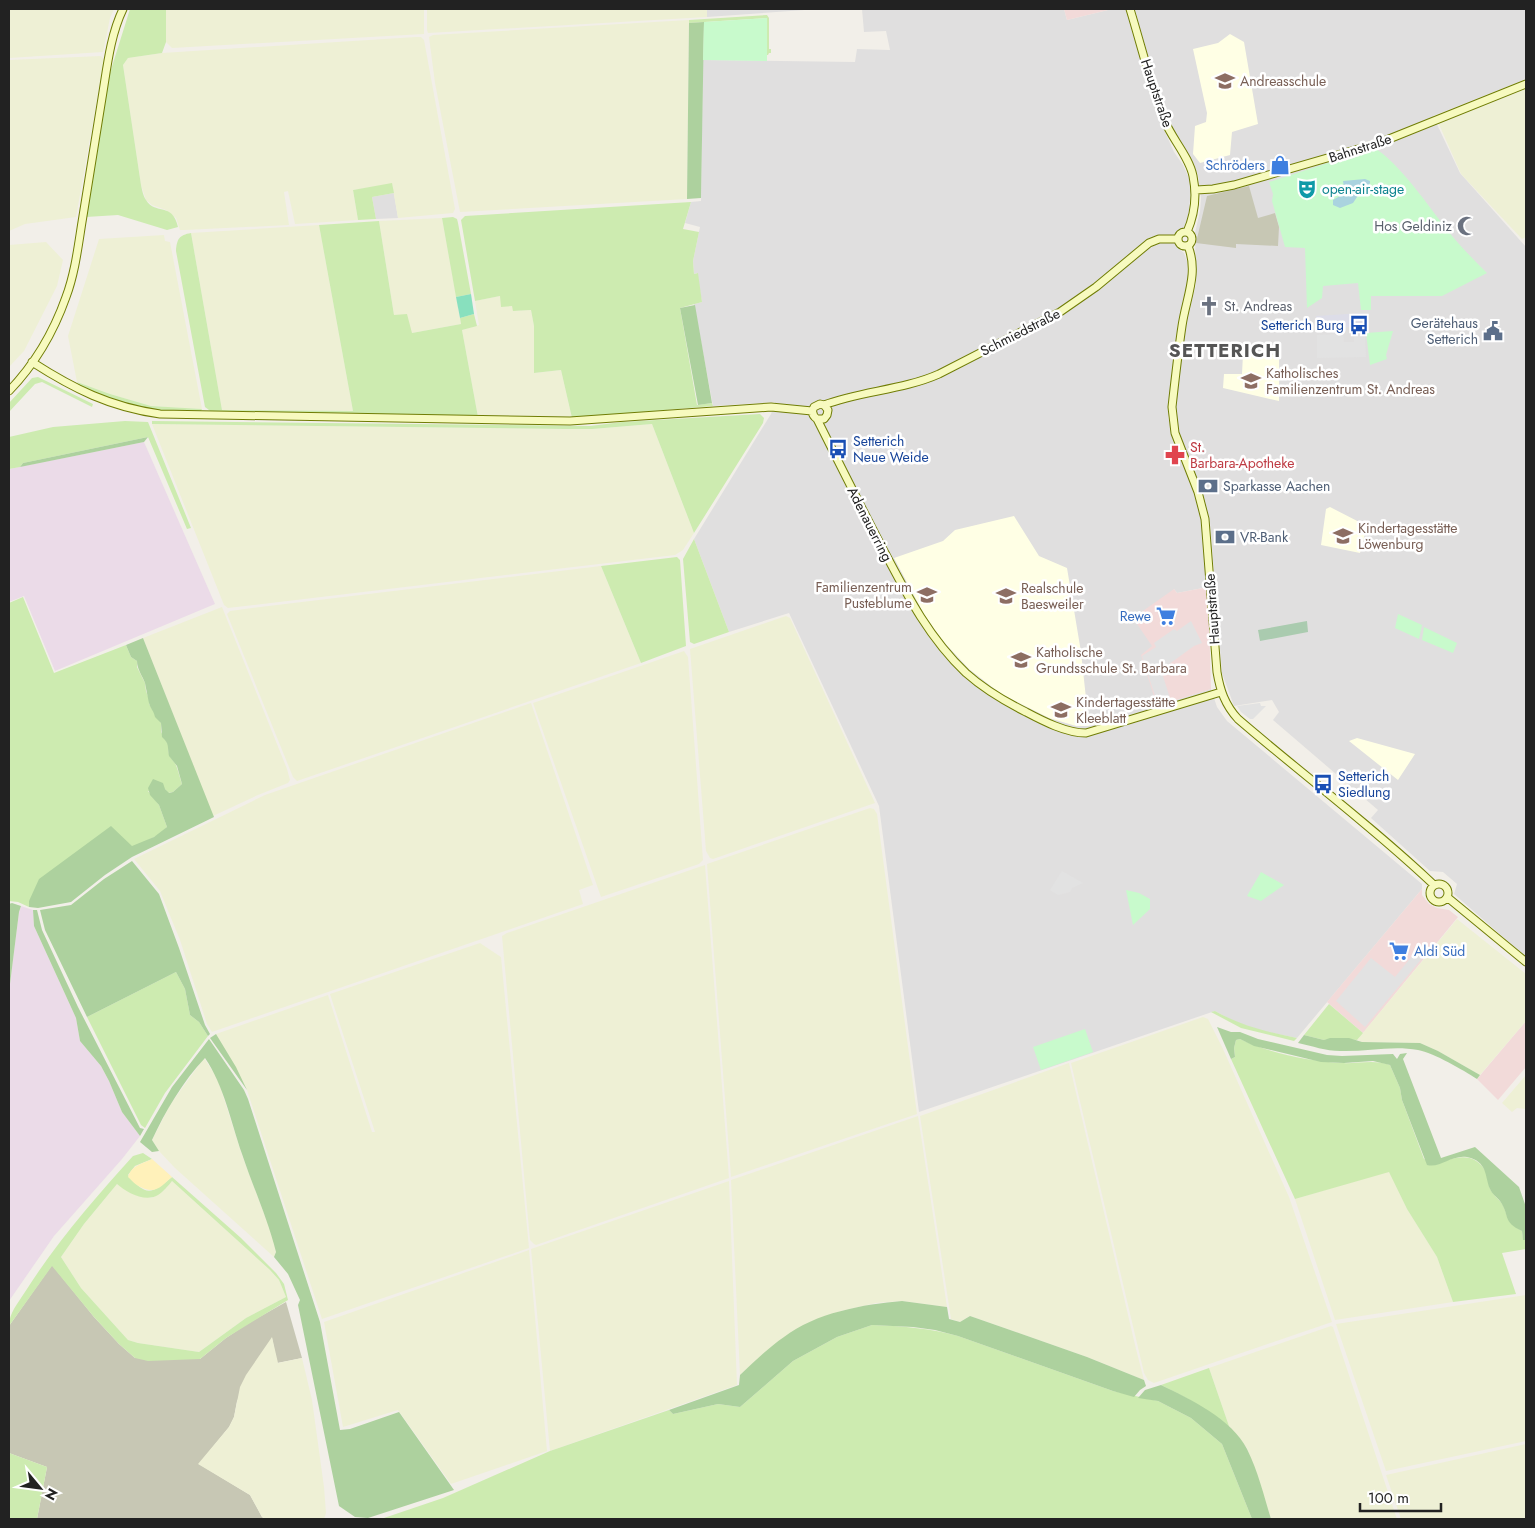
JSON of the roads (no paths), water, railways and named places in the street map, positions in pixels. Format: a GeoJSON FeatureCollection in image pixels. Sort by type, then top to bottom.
{"type":"FeatureCollection","features":[{"type":"Feature","properties":{"kind":"street"},"geometry":{"type":"LineString","coordinates":[[9,391],[32,362],[56,321],[67,295],[75,260],[109,54],[118,20],[123,9]]}},
{"type":"Feature","properties":{"kind":"street","name":"Hauptstraße"},"geometry":{"type":"LineString","coordinates":[[1130,9],[1164,119],[1190,167],[1196,190],[1195,209],[1187,232]]}},
{"type":"Feature","properties":{"kind":"street","name":"Bahnstraße"},"geometry":{"type":"LineString","coordinates":[[1196,190],[1234,185],[1379,143],[1523,86]]}},
{"type":"Feature","properties":{"kind":"street"},"geometry":{"type":"LineString","coordinates":[[1187,232],[1191,235],[1191,243],[1188,246],[1181,245],[1178,239],[1180,234],[1187,232]]}},
{"type":"Feature","properties":{"kind":"street","name":"Schmiedstraße"},"geometry":{"type":"LineString","coordinates":[[826,408],[846,398],[923,381],[939,374],[1060,312],[1096,287],[1149,243],[1159,239],[1178,239]]}},
{"type":"Feature","properties":{"kind":"street","name":"Hauptstraße"},"geometry":{"type":"LineString","coordinates":[[1188,246],[1192,258],[1192,283],[1182,324],[1172,418],[1175,432],[1198,492],[1205,519],[1217,672],[1221,692],[1228,706],[1238,719],[1319,788],[1349,810],[1434,885]]}},
{"type":"Feature","properties":{"kind":"street"},"geometry":{"type":"LineString","coordinates":[[32,362],[69,385],[88,394],[122,406],[160,414],[570,421],[638,415],[786,408],[812,411]]}},
{"type":"Feature","properties":{"kind":"street"},"geometry":{"type":"LineString","coordinates":[[820,404],[826,408],[827,415],[819,419],[813,416],[812,411],[815,406],[820,404]]}},
{"type":"Feature","properties":{"kind":"street","name":"Adenauerring"},"geometry":{"type":"LineString","coordinates":[[819,419],[826,438],[864,515],[927,629],[966,672],[998,698],[1037,718],[1075,732],[1086,733],[1221,692]]}},
{"type":"Feature","properties":{"kind":"street"},"geometry":{"type":"LineString","coordinates":[[1439,884],[1447,890],[1447,896],[1441,901],[1434,901],[1430,893],[1434,885],[1439,884]]}},
{"type":"Feature","properties":{"kind":"street"},"geometry":{"type":"LineString","coordinates":[[1447,896],[1526,962]]}},
{"type":"Feature","properties":{"kind":"water"},"geometry":{"type":"Polygon","coordinates":[[[1365,179],[1370,181],[1370,183],[1353,203],[1340,208],[1333,205],[1333,200],[1345,193],[1343,181],[1365,179]]]}},
{"type":"Feature","properties":{"kind":"place","name":"Andreasschule"},"geometry":{"type":"Point","coordinates":[1225,81]}},
{"type":"Feature","properties":{"kind":"place","name":"Schröders"},"geometry":{"type":"Point","coordinates":[1280,165]}},
{"type":"Feature","properties":{"kind":"place","name":"open-air-stage"},"geometry":{"type":"Point","coordinates":[1307,189]}},
{"type":"Feature","properties":{"kind":"place","name":"Hos Geldiniz"},"geometry":{"type":"Point","coordinates":[1467,226]}},
{"type":"Feature","properties":{"kind":"place","name":"St. Andreas"},"geometry":{"type":"Point","coordinates":[1209,306]}},
{"type":"Feature","properties":{"kind":"place","name":"Setterich Burg"},"geometry":{"type":"Point","coordinates":[1359,325]}},
{"type":"Feature","properties":{"kind":"place","name":"Gerätehaus Setterich"},"geometry":{"type":"Point","coordinates":[1493,331]}},
{"type":"Feature","properties":{"kind":"place","name":"Katholisches Familienzentrum St. Andreas"},"geometry":{"type":"Point","coordinates":[1251,381]}},
{"type":"Feature","properties":{"kind":"place","name":"Setterich Neue Weide"},"geometry":{"type":"Point","coordinates":[838,449]}},
{"type":"Feature","properties":{"kind":"place","name":"St. Barbara-Apotheke"},"geometry":{"type":"Point","coordinates":[1175,455]}},
{"type":"Feature","properties":{"kind":"place","name":"Sparkasse Aachen"},"geometry":{"type":"Point","coordinates":[1208,486]}},
{"type":"Feature","properties":{"kind":"place","name":"Kindertagesstätte Löwenburg"},"geometry":{"type":"Point","coordinates":[1343,536]}},
{"type":"Feature","properties":{"kind":"place","name":"VR-Bank"},"geometry":{"type":"Point","coordinates":[1225,537]}},
{"type":"Feature","properties":{"kind":"place","name":"Familienzentrum Pusteblume"},"geometry":{"type":"Point","coordinates":[927,595]}},
{"type":"Feature","properties":{"kind":"place","name":"Realschule Baesweiler"},"geometry":{"type":"Point","coordinates":[1006,596]}},
{"type":"Feature","properties":{"kind":"place","name":"Rewe"},"geometry":{"type":"Point","coordinates":[1166,616]}},
{"type":"Feature","properties":{"kind":"place","name":"Katholische Grundsschule St. Barbara"},"geometry":{"type":"Point","coordinates":[1021,660]}},
{"type":"Feature","properties":{"kind":"place","name":"Kindertagesstätte Kleeblatt"},"geometry":{"type":"Point","coordinates":[1061,710]}},
{"type":"Feature","properties":{"kind":"place","name":"Setterich Siedlung"},"geometry":{"type":"Point","coordinates":[1323,784]}},
{"type":"Feature","properties":{"kind":"place","name":"Aldi Süd"},"geometry":{"type":"Point","coordinates":[1399,951]}},
{"type":"Feature","properties":{"kind":"district","name":"SETTERICH"},"geometry":{"type":"Point","coordinates":[1225,350]}}]}
